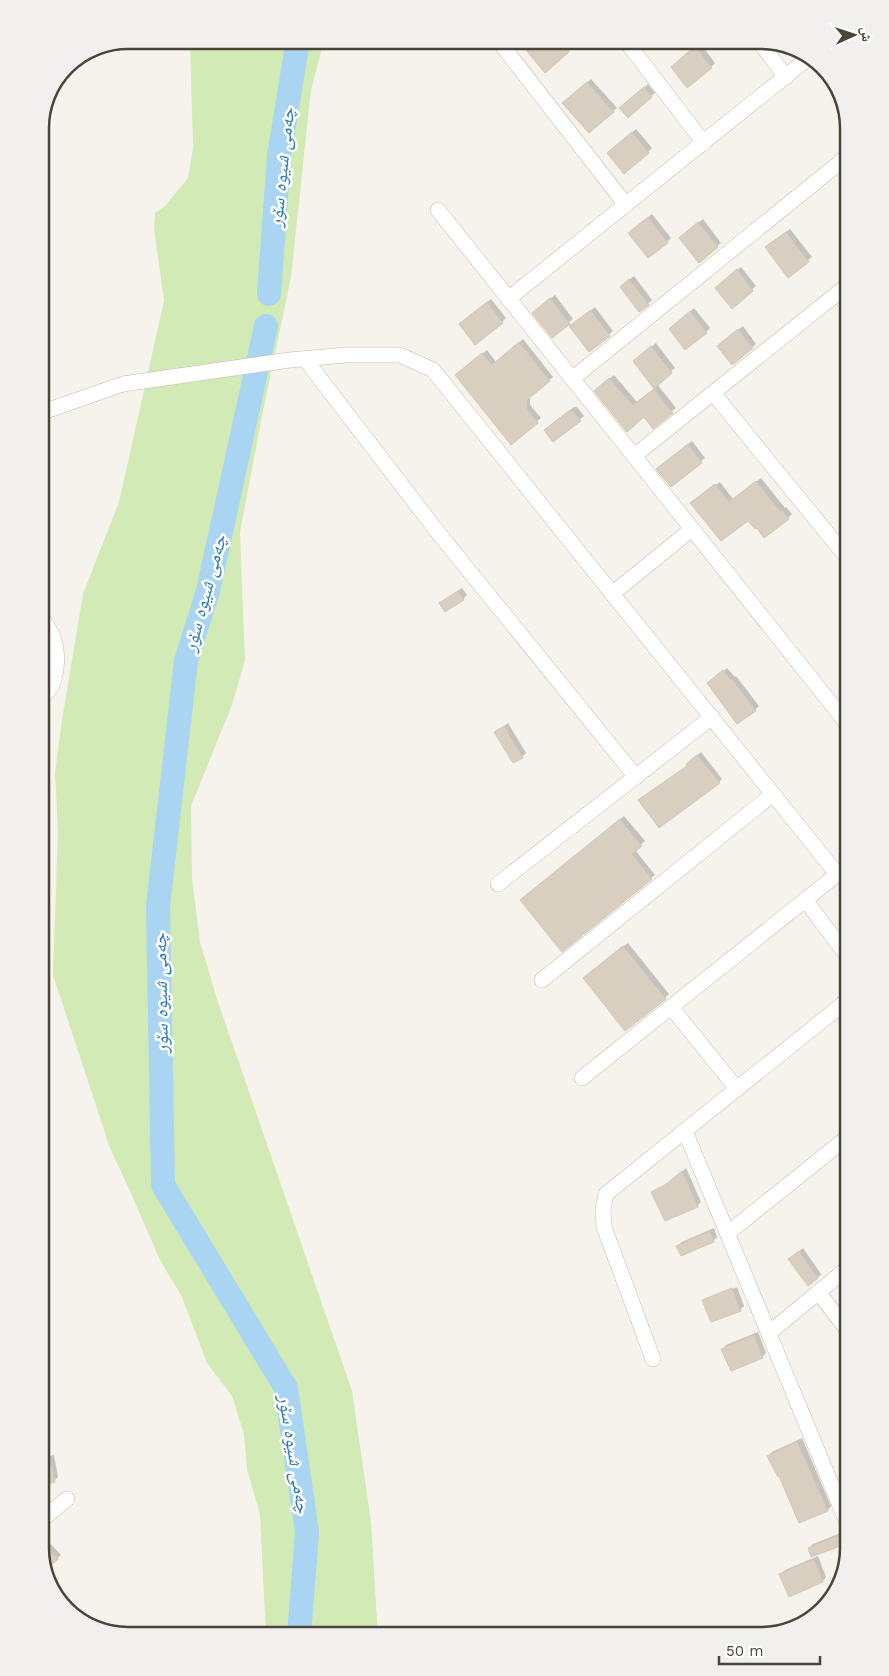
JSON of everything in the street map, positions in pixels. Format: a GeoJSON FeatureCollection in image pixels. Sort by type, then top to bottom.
{"type":"FeatureCollection","features":[{"type":"Feature","properties":{"kind":"street"},"geometry":{"type":"LineString","coordinates":[[505,49],[626,205]]}},
{"type":"Feature","properties":{"kind":"street"},"geometry":{"type":"LineString","coordinates":[[632,49],[704,143]]}},
{"type":"Feature","properties":{"kind":"street"},"geometry":{"type":"LineString","coordinates":[[765,49],[786,77]]}},
{"type":"Feature","properties":{"kind":"street"},"geometry":{"type":"LineString","coordinates":[[508,299],[804,62]]}},
{"type":"Feature","properties":{"kind":"street"},"geometry":{"type":"LineString","coordinates":[[572,379],[840,162]]}},
{"type":"Feature","properties":{"kind":"street"},"geometry":{"type":"LineString","coordinates":[[438,210],[840,715]]}},
{"type":"Feature","properties":{"kind":"street"},"geometry":{"type":"LineString","coordinates":[[634,456],[840,291]]}},
{"type":"Feature","properties":{"kind":"street"},"geometry":{"type":"LineString","coordinates":[[49,410],[123,384],[290,360],[346,355],[400,355],[433,370],[773,794],[840,866]]}},
{"type":"Feature","properties":{"kind":"street"},"geometry":{"type":"LineString","coordinates":[[305,359],[436,530],[636,777]]}},
{"type":"Feature","properties":{"kind":"street"},"geometry":{"type":"LineString","coordinates":[[713,393],[840,549]]}},
{"type":"Feature","properties":{"kind":"street"},"geometry":{"type":"LineString","coordinates":[[612,594],[692,530]]}},
{"type":"Feature","properties":{"kind":"street"},"geometry":{"type":"LineString","coordinates":[[49,631],[54,639],[57,668],[49,690]]}},
{"type":"Feature","properties":{"kind":"street"},"geometry":{"type":"LineString","coordinates":[[498,884],[712,717]]}},
{"type":"Feature","properties":{"kind":"street"},"geometry":{"type":"LineString","coordinates":[[542,980],[773,794]]}},
{"type":"Feature","properties":{"kind":"street"},"geometry":{"type":"LineString","coordinates":[[582,1078],[840,871]]}},
{"type":"Feature","properties":{"kind":"street"},"geometry":{"type":"LineString","coordinates":[[805,900],[840,946]]}},
{"type":"Feature","properties":{"kind":"street"},"geometry":{"type":"LineString","coordinates":[[653,1359],[604,1227],[603,1209],[606,1194],[840,1006]]}},
{"type":"Feature","properties":{"kind":"street"},"geometry":{"type":"LineString","coordinates":[[671,1007],[737,1089]]}},
{"type":"Feature","properties":{"kind":"street"},"geometry":{"type":"LineString","coordinates":[[685,1130],[840,1505]]}},
{"type":"Feature","properties":{"kind":"street"},"geometry":{"type":"LineString","coordinates":[[728,1233],[840,1143]]}},
{"type":"Feature","properties":{"kind":"street"},"geometry":{"type":"LineString","coordinates":[[769,1333],[840,1274]]}},
{"type":"Feature","properties":{"kind":"street"},"geometry":{"type":"LineString","coordinates":[[818,1292],[840,1320]]}},
{"type":"Feature","properties":{"kind":"street"},"geometry":{"type":"LineString","coordinates":[[49,1513],[66,1499]]}},
{"type":"Feature","properties":{"kind":"green space"},"geometry":{"type":"Polygon","coordinates":[[[190,49],[322,49],[311,90],[291,277],[240,532],[245,660],[232,705],[191,806],[192,879],[200,942],[217,999],[352,1391],[371,1522],[377,1627],[266,1627],[260,1515],[247,1469],[244,1434],[232,1396],[207,1363],[182,1297],[160,1260],[110,1148],[53,975],[58,832],[55,773],[83,594],[119,502],[164,301],[154,228],[155,213],[165,206],[188,178],[193,148],[190,49]]]}},
{"type":"Feature","properties":{"kind":"building"},"geometry":{"type":"Polygon","coordinates":[[[566,49],[569,52],[545,73],[526,50],[566,49]]]}},
{"type":"Feature","properties":{"kind":"building"},"geometry":{"type":"Polygon","coordinates":[[[692,49],[697,49],[712,68],[687,88],[671,67],[692,49]]]}},
{"type":"Feature","properties":{"kind":"building"},"geometry":{"type":"Polygon","coordinates":[[[587,82],[614,112],[589,133],[562,103],[587,82]]]}},
{"type":"Feature","properties":{"kind":"building"},"geometry":{"type":"Polygon","coordinates":[[[644,87],[652,97],[628,118],[619,108],[644,87]]]}},
{"type":"Feature","properties":{"kind":"building"},"geometry":{"type":"Polygon","coordinates":[[[632,132],[649,153],[624,174],[607,153],[632,132]]]}},
{"type":"Feature","properties":{"kind":"building"},"geometry":{"type":"Polygon","coordinates":[[[648,217],[668,243],[648,258],[628,233],[648,217]]]}},
{"type":"Feature","properties":{"kind":"building"},"geometry":{"type":"Polygon","coordinates":[[[698,222],[718,247],[699,263],[679,238],[698,222]]]}},
{"type":"Feature","properties":{"kind":"building"},"geometry":{"type":"Polygon","coordinates":[[[786,232],[809,262],[788,278],[765,247],[786,232]]]}},
{"type":"Feature","properties":{"kind":"building"},"geometry":{"type":"Polygon","coordinates":[[[737,269],[753,291],[732,309],[715,288],[737,269]]]}},
{"type":"Feature","properties":{"kind":"building"},"geometry":{"type":"Polygon","coordinates":[[[629,279],[649,305],[639,312],[620,287],[629,279]]]}},
{"type":"Feature","properties":{"kind":"building"},"geometry":{"type":"Polygon","coordinates":[[[550,298],[570,324],[552,338],[532,313],[550,298]]]}},
{"type":"Feature","properties":{"kind":"building"},"geometry":{"type":"Polygon","coordinates":[[[487,302],[503,323],[475,345],[459,324],[487,302]]]}},
{"type":"Feature","properties":{"kind":"building"},"geometry":{"type":"Polygon","coordinates":[[[591,310],[610,336],[589,352],[569,326],[591,310]]]}},
{"type":"Feature","properties":{"kind":"building"},"geometry":{"type":"Polygon","coordinates":[[[690,311],[707,333],[685,350],[669,329],[690,311]]]}},
{"type":"Feature","properties":{"kind":"building"},"geometry":{"type":"Polygon","coordinates":[[[738,329],[753,348],[732,365],[717,346],[738,329]]]}},
{"type":"Feature","properties":{"kind":"building"},"geometry":{"type":"Polygon","coordinates":[[[519,342],[550,381],[527,400],[527,409],[538,423],[511,445],[455,375],[482,353],[492,365],[519,342]]]}},
{"type":"Feature","properties":{"kind":"building"},"geometry":{"type":"Polygon","coordinates":[[[651,346],[672,373],[654,389],[633,361],[651,346]]]}},
{"type":"Feature","properties":{"kind":"building"},"geometry":{"type":"Polygon","coordinates":[[[609,378],[633,405],[654,389],[673,413],[653,429],[644,417],[627,432],[594,391],[609,378]]]}},
{"type":"Feature","properties":{"kind":"building"},"geometry":{"type":"Polygon","coordinates":[[[569,411],[573,411],[581,421],[553,442],[544,430],[569,411]]]}},
{"type":"Feature","properties":{"kind":"building"},"geometry":{"type":"Polygon","coordinates":[[[688,444],[702,463],[671,487],[656,469],[688,444]]]}},
{"type":"Feature","properties":{"kind":"building"},"geometry":{"type":"Polygon","coordinates":[[[756,481],[780,511],[782,510],[789,519],[764,538],[757,528],[755,529],[748,521],[721,541],[690,503],[715,484],[729,502],[756,481]]]}},
{"type":"Feature","properties":{"kind":"building"},"geometry":{"type":"Polygon","coordinates":[[[458,591],[464,600],[445,612],[439,603],[458,591]]]}},
{"type":"Feature","properties":{"kind":"building"},"geometry":{"type":"Polygon","coordinates":[[[723,670],[756,711],[737,724],[707,683],[723,670]]]}},
{"type":"Feature","properties":{"kind":"building"},"geometry":{"type":"Polygon","coordinates":[[[504,726],[523,758],[513,763],[494,732],[504,726]]]}},
{"type":"Feature","properties":{"kind":"building"},"geometry":{"type":"Polygon","coordinates":[[[697,755],[720,783],[659,828],[638,800],[687,766],[686,764],[697,755]]]}},
{"type":"Feature","properties":{"kind":"building"},"geometry":{"type":"Polygon","coordinates":[[[620,819],[642,846],[632,854],[652,879],[562,952],[520,900],[620,819]]]}},
{"type":"Feature","properties":{"kind":"building"},"geometry":{"type":"Polygon","coordinates":[[[623,946],[666,999],[625,1031],[583,978],[623,946]]]}},
{"type":"Feature","properties":{"kind":"building"},"geometry":{"type":"Polygon","coordinates":[[[682,1171],[698,1207],[665,1221],[651,1192],[665,1185],[682,1171]]]}},
{"type":"Feature","properties":{"kind":"building"},"geometry":{"type":"Polygon","coordinates":[[[710,1231],[714,1242],[681,1256],[676,1246],[710,1231]]]}},
{"type":"Feature","properties":{"kind":"building"},"geometry":{"type":"Polygon","coordinates":[[[799,1251],[818,1278],[808,1286],[788,1259],[799,1251]]]}},
{"type":"Feature","properties":{"kind":"building"},"geometry":{"type":"Polygon","coordinates":[[[732,1288],[741,1311],[711,1322],[702,1300],[732,1288]]]}},
{"type":"Feature","properties":{"kind":"building"},"geometry":{"type":"Polygon","coordinates":[[[754,1335],[763,1358],[731,1371],[721,1349],[754,1335]]]}},
{"type":"Feature","properties":{"kind":"building"},"geometry":{"type":"Polygon","coordinates":[[[797,1441],[828,1511],[799,1523],[779,1476],[767,1456],[797,1441]]]}},
{"type":"Feature","properties":{"kind":"building"},"geometry":{"type":"Polygon","coordinates":[[[49,1458],[55,1482],[49,1484],[49,1458]]]}},
{"type":"Feature","properties":{"kind":"building"},"geometry":{"type":"Polygon","coordinates":[[[839,1535],[840,1538],[840,1546],[811,1557],[808,1548],[839,1535]]]}},
{"type":"Feature","properties":{"kind":"building"},"geometry":{"type":"Polygon","coordinates":[[[49,1550],[58,1559],[51,1566],[49,1550]]]}},
{"type":"Feature","properties":{"kind":"building"},"geometry":{"type":"Polygon","coordinates":[[[814,1559],[823,1582],[789,1597],[779,1574],[814,1559]]]}},
{"type":"Feature","properties":{"kind":"waterway","name":"چەمی شیوە سۆر"},"geometry":{"type":"LineString","coordinates":[[269,294],[279,156],[297,49]]}},
{"type":"Feature","properties":{"kind":"waterway","name":"چەمی شیوە سۆر"},"geometry":{"type":"LineString","coordinates":[[266,326],[208,591],[186,661],[158,906],[163,1185],[286,1388],[307,1532],[300,1627]]}}]}
